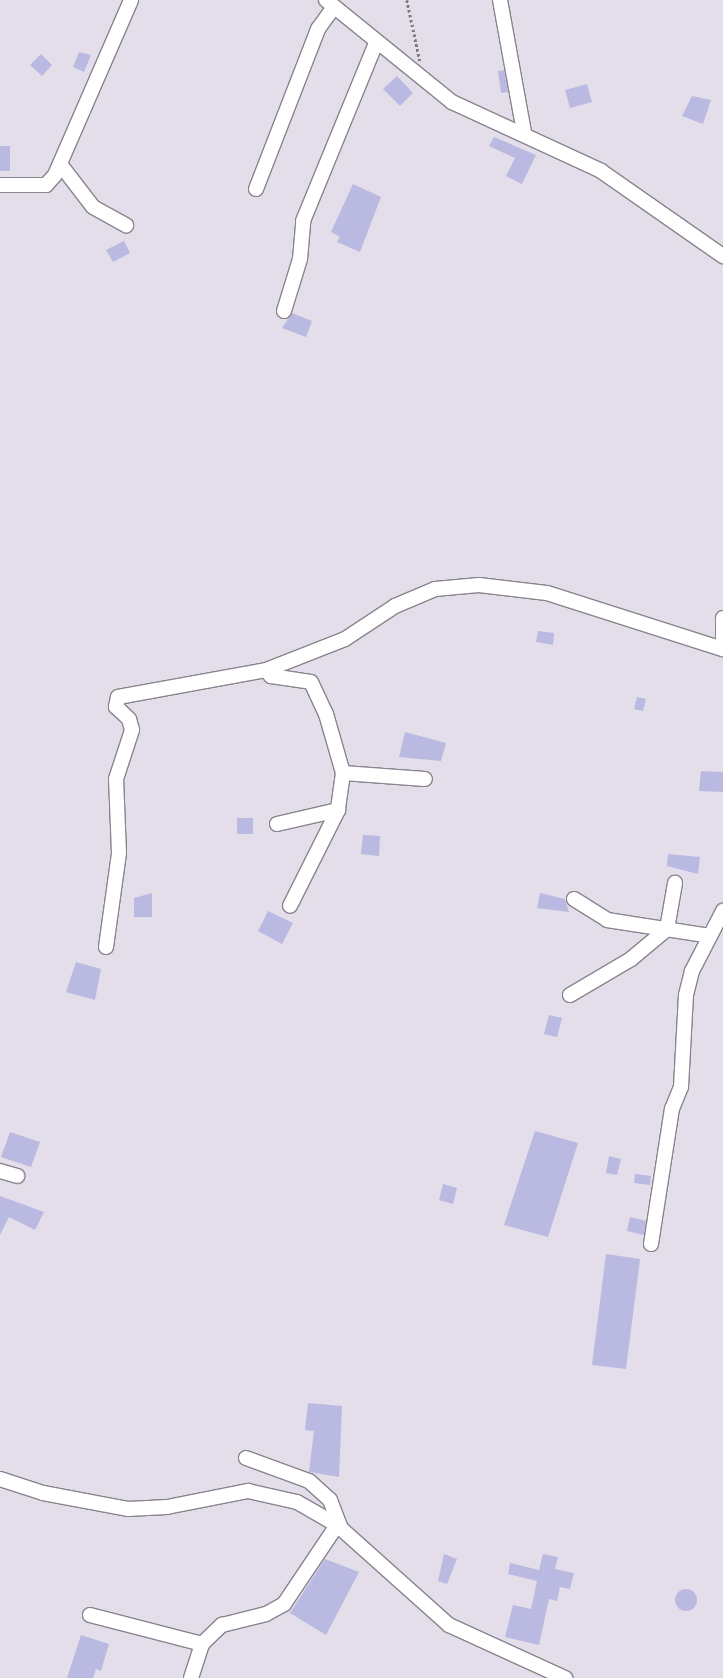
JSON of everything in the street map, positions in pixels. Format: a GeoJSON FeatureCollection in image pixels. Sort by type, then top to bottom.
{"type":"FeatureCollection","features":[{"type":"Feature","properties":{"kind":"street"},"geometry":{"type":"LineString","coordinates":[[0,185],[46,185],[60,164],[131,0]]}},
{"type":"Feature","properties":{"kind":"street"},"geometry":{"type":"LineString","coordinates":[[500,0],[524,132]]}},
{"type":"Feature","properties":{"kind":"street"},"geometry":{"type":"LineString","coordinates":[[256,189],[318,29],[330,4],[376,43],[452,102],[524,132],[601,171],[723,256]]}},
{"type":"Feature","properties":{"kind":"street"},"geometry":{"type":"LineString","coordinates":[[284,311],[300,259],[303,221],[376,43]]}},
{"type":"Feature","properties":{"kind":"street"},"geometry":{"type":"LineString","coordinates":[[60,164],[93,207],[126,225]]}},
{"type":"Feature","properties":{"kind":"street"},"geometry":{"type":"LineString","coordinates":[[106,947],[119,853],[116,779],[132,730],[115,702],[130,691],[213,683],[266,670],[346,639],[395,606],[435,589],[479,585],[547,593],[723,648],[723,618]]}},
{"type":"Feature","properties":{"kind":"street"},"geometry":{"type":"LineString","coordinates":[[266,670],[271,676],[310,682],[326,714],[343,773],[338,810],[290,906]]}},
{"type":"Feature","properties":{"kind":"street"},"geometry":{"type":"LineString","coordinates":[[343,773],[425,779]]}},
{"type":"Feature","properties":{"kind":"street"},"geometry":{"type":"LineString","coordinates":[[277,824],[338,810]]}},
{"type":"Feature","properties":{"kind":"street"},"geometry":{"type":"LineString","coordinates":[[570,995],[631,959],[667,929],[675,882]]}},
{"type":"Feature","properties":{"kind":"street"},"geometry":{"type":"LineString","coordinates":[[574,898],[607,920],[710,936]]}},
{"type":"Feature","properties":{"kind":"street"},"geometry":{"type":"LineString","coordinates":[[651,1244],[672,1109],[681,1087],[686,995],[710,936],[723,911]]}},
{"type":"Feature","properties":{"kind":"street"},"geometry":{"type":"LineString","coordinates":[[0,1171],[17,1176]]}},
{"type":"Feature","properties":{"kind":"street"},"geometry":{"type":"LineString","coordinates":[[246,1458],[309,1481],[330,1500],[339,1527]]}},
{"type":"Feature","properties":{"kind":"street"},"geometry":{"type":"LineString","coordinates":[[0,1478],[43,1492],[128,1509],[167,1507],[248,1491],[297,1502],[339,1527],[449,1625],[565,1678]]}},
{"type":"Feature","properties":{"kind":"street"},"geometry":{"type":"LineString","coordinates":[[191,1678],[202,1644],[222,1625],[266,1614],[284,1604],[339,1527]]}},
{"type":"Feature","properties":{"kind":"street"},"geometry":{"type":"LineString","coordinates":[[90,1615],[202,1644]]}},
{"type":"Feature","properties":{"kind":"path"},"geometry":{"type":"LineString","coordinates":[[407,0],[420,49],[420,61],[413,70]]}},
{"type":"Feature","properties":{"kind":"building"},"geometry":{"type":"Polygon","coordinates":[[[79,52],[91,55],[84,72],[73,67],[79,52]]]}},
{"type":"Feature","properties":{"kind":"building"},"geometry":{"type":"Polygon","coordinates":[[[41,54],[52,65],[42,76],[30,65],[41,54]]]}},
{"type":"Feature","properties":{"kind":"building"},"geometry":{"type":"Polygon","coordinates":[[[504,70],[508,92],[501,93],[498,71],[504,70]]]}},
{"type":"Feature","properties":{"kind":"building"},"geometry":{"type":"Polygon","coordinates":[[[397,76],[413,93],[400,106],[383,89],[397,76]]]}},
{"type":"Feature","properties":{"kind":"building"},"geometry":{"type":"Polygon","coordinates":[[[587,84],[592,102],[570,108],[565,90],[587,84]]]}},
{"type":"Feature","properties":{"kind":"building"},"geometry":{"type":"Polygon","coordinates":[[[692,96],[711,100],[703,124],[682,116],[692,96]]]}},
{"type":"Feature","properties":{"kind":"building"},"geometry":{"type":"Polygon","coordinates":[[[494,137],[536,155],[522,184],[506,176],[515,158],[489,146],[494,137]]]}},
{"type":"Feature","properties":{"kind":"building"},"geometry":{"type":"Polygon","coordinates":[[[0,146],[10,146],[10,171],[0,171],[0,146]]]}},
{"type":"Feature","properties":{"kind":"building"},"geometry":{"type":"Polygon","coordinates":[[[353,184],[381,197],[360,252],[337,242],[340,237],[331,232],[353,184]]]}},
{"type":"Feature","properties":{"kind":"building"},"geometry":{"type":"Polygon","coordinates":[[[124,241],[130,253],[113,262],[106,250],[124,241]]]}},
{"type":"Feature","properties":{"kind":"building"},"geometry":{"type":"Polygon","coordinates":[[[292,313],[312,321],[306,337],[282,328],[292,313]]]}},
{"type":"Feature","properties":{"kind":"building"},"geometry":{"type":"Polygon","coordinates":[[[538,631],[554,633],[553,645],[536,642],[538,631]]]}},
{"type":"Feature","properties":{"kind":"building"},"geometry":{"type":"Polygon","coordinates":[[[637,697],[646,699],[643,711],[634,709],[637,697]]]}},
{"type":"Feature","properties":{"kind":"building"},"geometry":{"type":"Polygon","coordinates":[[[405,732],[446,743],[441,761],[399,757],[405,732]]]}},
{"type":"Feature","properties":{"kind":"building"},"geometry":{"type":"Polygon","coordinates":[[[701,771],[723,772],[723,792],[699,791],[701,771]]]}},
{"type":"Feature","properties":{"kind":"building"},"geometry":{"type":"Polygon","coordinates":[[[237,818],[253,818],[253,834],[237,834],[237,818]]]}},
{"type":"Feature","properties":{"kind":"building"},"geometry":{"type":"Polygon","coordinates":[[[363,835],[380,836],[379,856],[361,854],[363,835]]]}},
{"type":"Feature","properties":{"kind":"building"},"geometry":{"type":"Polygon","coordinates":[[[668,854],[700,857],[698,874],[667,866],[668,854]]]}},
{"type":"Feature","properties":{"kind":"building"},"geometry":{"type":"Polygon","coordinates":[[[152,893],[152,917],[134,917],[134,898],[152,893]]]}},
{"type":"Feature","properties":{"kind":"building"},"geometry":{"type":"Polygon","coordinates":[[[540,893],[565,899],[569,912],[537,908],[540,893]]]}},
{"type":"Feature","properties":{"kind":"building"},"geometry":{"type":"Polygon","coordinates":[[[268,911],[293,923],[282,944],[258,931],[268,911]]]}},
{"type":"Feature","properties":{"kind":"building"},"geometry":{"type":"Polygon","coordinates":[[[76,962],[101,969],[95,1000],[66,992],[76,962]]]}},
{"type":"Feature","properties":{"kind":"building"},"geometry":{"type":"Polygon","coordinates":[[[549,1015],[562,1018],[557,1037],[544,1034],[549,1015]]]}},
{"type":"Feature","properties":{"kind":"building"},"geometry":{"type":"Polygon","coordinates":[[[535,1131],[578,1143],[548,1237],[504,1225],[535,1131]]]}},
{"type":"Feature","properties":{"kind":"building"},"geometry":{"type":"Polygon","coordinates":[[[10,1132],[40,1142],[31,1167],[1,1157],[10,1132]]]}},
{"type":"Feature","properties":{"kind":"building"},"geometry":{"type":"Polygon","coordinates":[[[609,1156],[621,1159],[617,1175],[606,1173],[609,1156]]]}},
{"type":"Feature","properties":{"kind":"building"},"geometry":{"type":"Polygon","coordinates":[[[635,1174],[651,1176],[650,1185],[634,1183],[635,1174]]]}},
{"type":"Feature","properties":{"kind":"building"},"geometry":{"type":"Polygon","coordinates":[[[443,1184],[457,1188],[453,1204],[439,1200],[443,1184]]]}},
{"type":"Feature","properties":{"kind":"building"},"geometry":{"type":"Polygon","coordinates":[[[0,1196],[44,1212],[35,1230],[9,1217],[0,1235],[0,1196]]]}},
{"type":"Feature","properties":{"kind":"building"},"geometry":{"type":"Polygon","coordinates":[[[630,1217],[646,1221],[644,1235],[627,1231],[630,1217]]]}},
{"type":"Feature","properties":{"kind":"building"},"geometry":{"type":"Polygon","coordinates":[[[606,1254],[640,1259],[626,1369],[592,1365],[606,1254]]]}},
{"type":"Feature","properties":{"kind":"building"},"geometry":{"type":"Polygon","coordinates":[[[308,1403],[342,1406],[339,1477],[309,1472],[314,1431],[305,1430],[308,1403]]]}},
{"type":"Feature","properties":{"kind":"building"},"geometry":{"type":"Polygon","coordinates":[[[444,1554],[457,1559],[447,1584],[438,1581],[444,1554]]]}},
{"type":"Feature","properties":{"kind":"building"},"geometry":{"type":"Polygon","coordinates":[[[543,1554],[558,1557],[555,1569],[574,1573],[570,1589],[560,1587],[557,1601],[549,1599],[539,1645],[505,1637],[513,1605],[531,1609],[537,1581],[508,1574],[510,1563],[539,1570],[543,1554]]]}},
{"type":"Feature","properties":{"kind":"building"},"geometry":{"type":"Polygon","coordinates":[[[325,1559],[359,1572],[326,1635],[290,1613],[325,1559]]]}},
{"type":"Feature","properties":{"kind":"building"},"geometry":{"type":"Polygon","coordinates":[[[686,1589],[694,1592],[697,1600],[694,1608],[686,1611],[678,1608],[675,1600],[678,1592],[686,1589]]]}},
{"type":"Feature","properties":{"kind":"building"},"geometry":{"type":"Polygon","coordinates":[[[81,1635],[109,1644],[101,1671],[96,1669],[93,1678],[67,1678],[81,1635]]]}}]}
